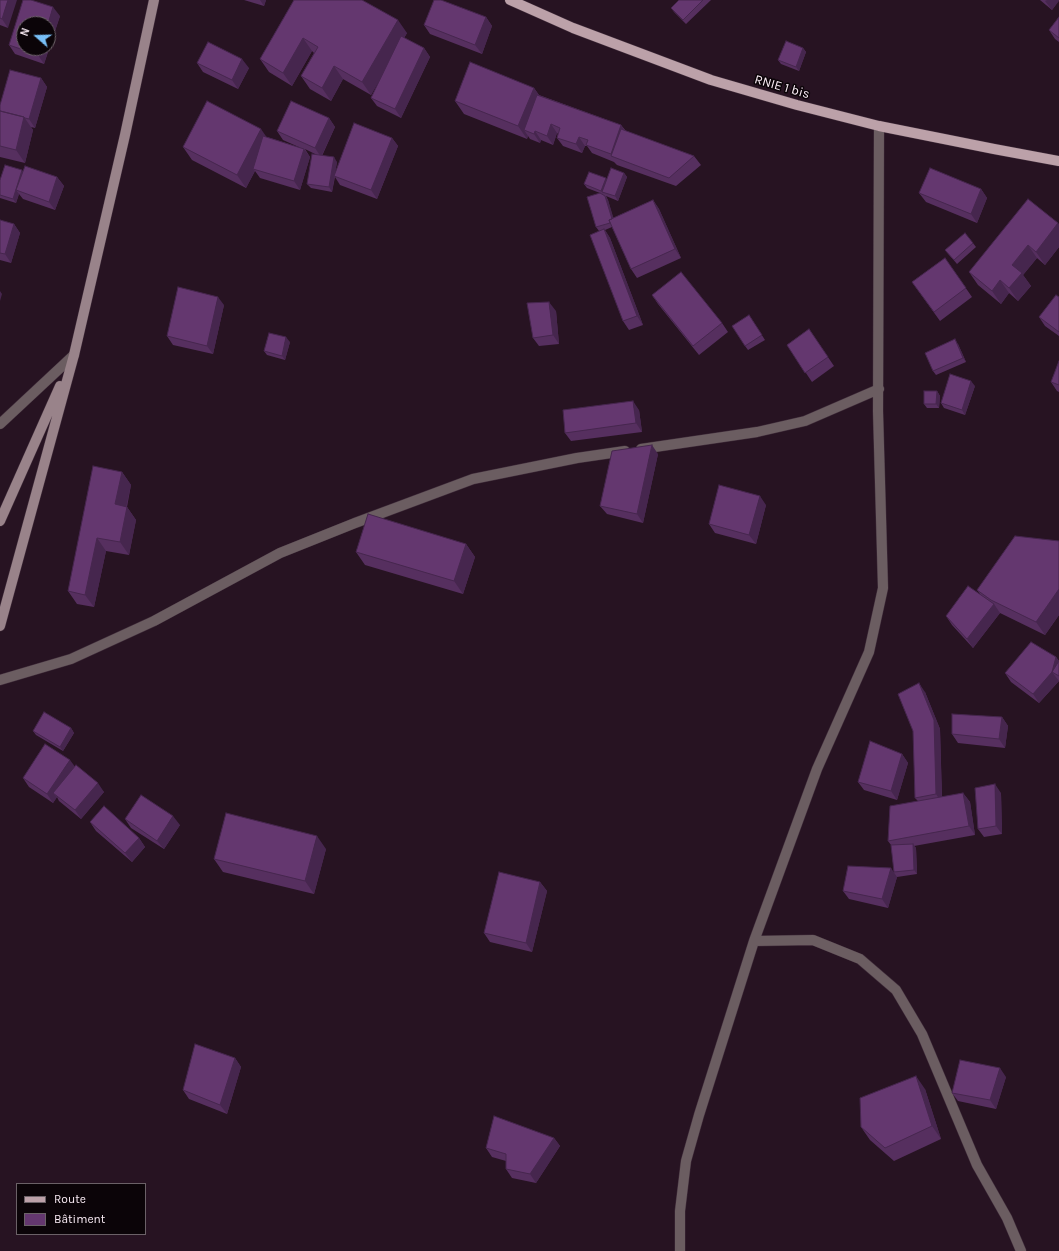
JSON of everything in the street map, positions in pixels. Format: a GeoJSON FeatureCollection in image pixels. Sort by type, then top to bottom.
{"type":"FeatureCollection","features":[{"type":"Feature","properties":{"kind":"main road"},"geometry":{"type":"LineString","coordinates":[[0,626],[74,355],[154,0]]}},
{"type":"Feature","properties":{"kind":"main road","name":"RNIE 1 bis"},"geometry":{"type":"LineString","coordinates":[[510,0],[573,28],[711,80],[797,105],[879,126],[1059,161]]}},
{"type":"Feature","properties":{"kind":"main road"},"geometry":{"type":"LineString","coordinates":[[0,521],[74,355]]}},
{"type":"Feature","properties":{"kind":"street"},"geometry":{"type":"LineString","coordinates":[[680,1251],[680,1211],[686,1161],[698,1115],[754,941],[817,769],[869,652],[883,588],[879,469],[879,126]]}},
{"type":"Feature","properties":{"kind":"street"},"geometry":{"type":"LineString","coordinates":[[0,424],[74,355]]}},
{"type":"Feature","properties":{"kind":"street"},"geometry":{"type":"LineString","coordinates":[[0,680],[71,659],[154,621],[280,554],[355,523],[473,478],[577,458],[757,432],[805,421],[879,389]]}},
{"type":"Feature","properties":{"kind":"street"},"geometry":{"type":"LineString","coordinates":[[754,941],[814,940],[860,959],[896,990],[922,1034],[977,1165],[1006,1218],[1021,1251]]}},
{"type":"Feature","properties":{"kind":"building"},"geometry":{"type":"Polygon","coordinates":[[[0,0],[8,0],[2,19],[0,18],[0,0]]]}},
{"type":"Feature","properties":{"kind":"building"},"geometry":{"type":"Polygon","coordinates":[[[23,0],[31,0],[53,7],[50,16],[18,16],[23,0]]]}},
{"type":"Feature","properties":{"kind":"building"},"geometry":{"type":"Polygon","coordinates":[[[294,0],[362,0],[398,20],[362,82],[334,66],[322,88],[301,76],[318,47],[303,38],[283,73],[260,59],[294,0]]]}},
{"type":"Feature","properties":{"kind":"building"},"geometry":{"type":"Polygon","coordinates":[[[434,0],[441,0],[486,17],[475,45],[424,25],[434,0]]]}},
{"type":"Feature","properties":{"kind":"building"},"geometry":{"type":"Polygon","coordinates":[[[679,0],[703,0],[683,20],[671,8],[679,0]]]}},
{"type":"Feature","properties":{"kind":"building"},"geometry":{"type":"Polygon","coordinates":[[[1059,17],[1059,38],[1049,30],[1059,17]]]}},
{"type":"Feature","properties":{"kind":"building"},"geometry":{"type":"Polygon","coordinates":[[[16,22],[16,47],[9,45],[16,22]]]}},
{"type":"Feature","properties":{"kind":"building"},"geometry":{"type":"Polygon","coordinates":[[[401,36],[424,48],[395,109],[371,98],[401,36]]]}},
{"type":"Feature","properties":{"kind":"building"},"geometry":{"type":"Polygon","coordinates":[[[786,41],[803,48],[796,67],[778,60],[786,41]]]}},
{"type":"Feature","properties":{"kind":"building"},"geometry":{"type":"Polygon","coordinates":[[[208,42],[242,59],[232,80],[197,63],[208,42]]]}},
{"type":"Feature","properties":{"kind":"building"},"geometry":{"type":"Polygon","coordinates":[[[470,62],[534,88],[518,126],[455,101],[470,62]]]}},
{"type":"Feature","properties":{"kind":"building"},"geometry":{"type":"Polygon","coordinates":[[[10,70],[41,78],[29,119],[0,111],[0,105],[10,70]]]}},
{"type":"Feature","properties":{"kind":"building"},"geometry":{"type":"Polygon","coordinates":[[[537,95],[621,125],[611,154],[586,145],[588,140],[579,137],[576,144],[557,138],[560,128],[551,124],[547,136],[535,131],[534,134],[524,130],[537,95]]]}},
{"type":"Feature","properties":{"kind":"building"},"geometry":{"type":"Polygon","coordinates":[[[207,101],[261,129],[237,175],[183,147],[207,101]]]}},
{"type":"Feature","properties":{"kind":"building"},"geometry":{"type":"Polygon","coordinates":[[[291,101],[329,118],[315,148],[277,131],[291,101]]]}},
{"type":"Feature","properties":{"kind":"building"},"geometry":{"type":"Polygon","coordinates":[[[0,111],[24,117],[16,150],[0,146],[0,111]]]}},
{"type":"Feature","properties":{"kind":"building"},"geometry":{"type":"Polygon","coordinates":[[[354,123],[392,138],[371,190],[334,176],[354,123]]]}},
{"type":"Feature","properties":{"kind":"building"},"geometry":{"type":"Polygon","coordinates":[[[621,129],[694,156],[669,178],[611,156],[621,129]]]}},
{"type":"Feature","properties":{"kind":"building"},"geometry":{"type":"Polygon","coordinates":[[[263,136],[304,149],[294,181],[253,169],[263,136]]]}},
{"type":"Feature","properties":{"kind":"building"},"geometry":{"type":"Polygon","coordinates":[[[312,154],[334,157],[329,187],[307,184],[312,154]]]}},
{"type":"Feature","properties":{"kind":"building"},"geometry":{"type":"Polygon","coordinates":[[[5,165],[22,170],[13,199],[0,195],[0,180],[5,165]]]}},
{"type":"Feature","properties":{"kind":"building"},"geometry":{"type":"Polygon","coordinates":[[[25,166],[57,177],[49,202],[16,190],[25,166]]]}},
{"type":"Feature","properties":{"kind":"building"},"geometry":{"type":"Polygon","coordinates":[[[611,168],[624,173],[615,196],[602,192],[611,168]]]}},
{"type":"Feature","properties":{"kind":"building"},"geometry":{"type":"Polygon","coordinates":[[[930,168],[981,189],[971,214],[919,193],[930,168]]]}},
{"type":"Feature","properties":{"kind":"building"},"geometry":{"type":"Polygon","coordinates":[[[589,172],[606,178],[601,191],[584,184],[589,172]]]}},
{"type":"Feature","properties":{"kind":"building"},"geometry":{"type":"Polygon","coordinates":[[[600,193],[605,196],[612,219],[609,220],[610,223],[596,227],[587,197],[600,193]]]}},
{"type":"Feature","properties":{"kind":"building"},"geometry":{"type":"Polygon","coordinates":[[[1028,199],[1058,223],[1036,252],[1028,245],[1012,265],[1022,273],[1009,288],[1000,280],[992,291],[969,272],[1028,199]]]}},
{"type":"Feature","properties":{"kind":"building"},"geometry":{"type":"Polygon","coordinates":[[[653,200],[675,249],[631,269],[609,220],[653,200]]]}},
{"type":"Feature","properties":{"kind":"building"},"geometry":{"type":"Polygon","coordinates":[[[0,220],[14,224],[5,254],[0,253],[0,220]]]}},
{"type":"Feature","properties":{"kind":"building"},"geometry":{"type":"Polygon","coordinates":[[[604,229],[637,316],[623,321],[590,235],[604,229]]]}},
{"type":"Feature","properties":{"kind":"building"},"geometry":{"type":"Polygon","coordinates":[[[965,233],[973,243],[954,260],[945,250],[965,233]]]}},
{"type":"Feature","properties":{"kind":"building"},"geometry":{"type":"Polygon","coordinates":[[[945,258],[966,288],[934,312],[912,282],[945,258]]]}},
{"type":"Feature","properties":{"kind":"building"},"geometry":{"type":"Polygon","coordinates":[[[681,272],[722,323],[693,346],[652,295],[681,272]]]}},
{"type":"Feature","properties":{"kind":"building"},"geometry":{"type":"Polygon","coordinates":[[[178,287],[218,297],[207,346],[167,336],[178,287]]]}},
{"type":"Feature","properties":{"kind":"building"},"geometry":{"type":"Polygon","coordinates":[[[1056,295],[1059,297],[1059,332],[1039,317],[1056,295]]]}},
{"type":"Feature","properties":{"kind":"building"},"geometry":{"type":"Polygon","coordinates":[[[549,302],[553,335],[533,338],[527,303],[549,302]]]}},
{"type":"Feature","properties":{"kind":"building"},"geometry":{"type":"Polygon","coordinates":[[[749,315],[762,335],[745,346],[732,326],[749,315]]]}},
{"type":"Feature","properties":{"kind":"building"},"geometry":{"type":"Polygon","coordinates":[[[809,329],[828,357],[805,373],[787,345],[809,329]]]}},
{"type":"Feature","properties":{"kind":"building"},"geometry":{"type":"Polygon","coordinates":[[[269,333],[286,337],[282,356],[264,351],[269,333]]]}},
{"type":"Feature","properties":{"kind":"building"},"geometry":{"type":"Polygon","coordinates":[[[955,339],[963,358],[933,371],[925,353],[955,339]]]}},
{"type":"Feature","properties":{"kind":"building"},"geometry":{"type":"Polygon","coordinates":[[[1059,361],[1059,385],[1051,382],[1059,361]]]}},
{"type":"Feature","properties":{"kind":"building"},"geometry":{"type":"Polygon","coordinates":[[[950,374],[971,381],[962,410],[941,403],[950,374]]]}},
{"type":"Feature","properties":{"kind":"building"},"geometry":{"type":"Polygon","coordinates":[[[924,391],[937,391],[936,404],[924,404],[924,391]]]}},
{"type":"Feature","properties":{"kind":"building"},"geometry":{"type":"Polygon","coordinates":[[[633,401],[636,423],[565,433],[563,410],[633,401]]]}},
{"type":"Feature","properties":{"kind":"building"},"geometry":{"type":"Polygon","coordinates":[[[652,445],[637,514],[600,506],[612,451],[652,445]]]}},
{"type":"Feature","properties":{"kind":"building"},"geometry":{"type":"Polygon","coordinates":[[[93,466],[122,472],[115,504],[127,507],[120,542],[97,538],[85,595],[68,591],[93,466]]]}},
{"type":"Feature","properties":{"kind":"building"},"geometry":{"type":"Polygon","coordinates":[[[719,485],[760,496],[749,535],[709,524],[719,485]]]}},
{"type":"Feature","properties":{"kind":"building"},"geometry":{"type":"Polygon","coordinates":[[[368,514],[466,544],[454,581],[356,552],[368,514]]]}},
{"type":"Feature","properties":{"kind":"building"},"geometry":{"type":"Polygon","coordinates":[[[1015,536],[1059,541],[1059,589],[1036,622],[991,600],[977,590],[1015,536]]]}},
{"type":"Feature","properties":{"kind":"building"},"geometry":{"type":"Polygon","coordinates":[[[968,586],[994,604],[967,639],[946,616],[968,586]]]}},
{"type":"Feature","properties":{"kind":"building"},"geometry":{"type":"Polygon","coordinates":[[[1031,642],[1056,657],[1052,672],[1033,694],[1005,673],[1031,642]]]}},
{"type":"Feature","properties":{"kind":"building"},"geometry":{"type":"Polygon","coordinates":[[[1059,661],[1059,676],[1052,672],[1059,661]]]}},
{"type":"Feature","properties":{"kind":"building"},"geometry":{"type":"Polygon","coordinates":[[[919,683],[934,720],[936,794],[915,798],[913,731],[898,694],[919,683]]]}},
{"type":"Feature","properties":{"kind":"building"},"geometry":{"type":"Polygon","coordinates":[[[44,712],[71,728],[60,747],[33,731],[44,712]]]}},
{"type":"Feature","properties":{"kind":"building"},"geometry":{"type":"Polygon","coordinates":[[[952,714],[1002,717],[999,739],[952,734],[952,714]]]}},
{"type":"Feature","properties":{"kind":"building"},"geometry":{"type":"Polygon","coordinates":[[[870,741],[902,754],[891,791],[858,782],[870,741]]]}},
{"type":"Feature","properties":{"kind":"building"},"geometry":{"type":"Polygon","coordinates":[[[45,744],[70,760],[47,794],[23,778],[45,744]]]}},
{"type":"Feature","properties":{"kind":"building"},"geometry":{"type":"Polygon","coordinates":[[[76,765],[98,783],[75,810],[53,793],[76,765]]]}},
{"type":"Feature","properties":{"kind":"building"},"geometry":{"type":"Polygon","coordinates":[[[995,784],[996,826],[978,829],[975,788],[995,784]]]}},
{"type":"Feature","properties":{"kind":"building"},"geometry":{"type":"Polygon","coordinates":[[[963,793],[969,826],[888,841],[890,806],[963,793]]]}},
{"type":"Feature","properties":{"kind":"building"},"geometry":{"type":"Polygon","coordinates":[[[141,795],[173,816],[157,841],[125,819],[141,795]]]}},
{"type":"Feature","properties":{"kind":"building"},"geometry":{"type":"Polygon","coordinates":[[[104,806],[139,838],[125,853],[90,822],[104,806]]]}},
{"type":"Feature","properties":{"kind":"building"},"geometry":{"type":"Polygon","coordinates":[[[226,813],[317,836],[305,881],[214,859],[226,813]]]}},
{"type":"Feature","properties":{"kind":"building"},"geometry":{"type":"Polygon","coordinates":[[[913,844],[914,870],[894,872],[891,845],[913,844]]]}},
{"type":"Feature","properties":{"kind":"building"},"geometry":{"type":"Polygon","coordinates":[[[848,866],[891,868],[882,899],[843,891],[848,866]]]}},
{"type":"Feature","properties":{"kind":"building"},"geometry":{"type":"Polygon","coordinates":[[[499,872],[540,882],[526,943],[484,933],[499,872]]]}},
{"type":"Feature","properties":{"kind":"building"},"geometry":{"type":"Polygon","coordinates":[[[195,1044],[235,1058],[220,1105],[183,1090],[195,1044]]]}},
{"type":"Feature","properties":{"kind":"building"},"geometry":{"type":"Polygon","coordinates":[[[960,1060],[1000,1068],[990,1100],[952,1093],[960,1060]]]}},
{"type":"Feature","properties":{"kind":"building"},"geometry":{"type":"Polygon","coordinates":[[[916,1076],[932,1126],[885,1148],[861,1127],[860,1098],[916,1076]]]}},
{"type":"Feature","properties":{"kind":"building"},"geometry":{"type":"Polygon","coordinates":[[[494,1116],[554,1138],[530,1174],[506,1169],[506,1154],[486,1148],[494,1116]]]}}]}
